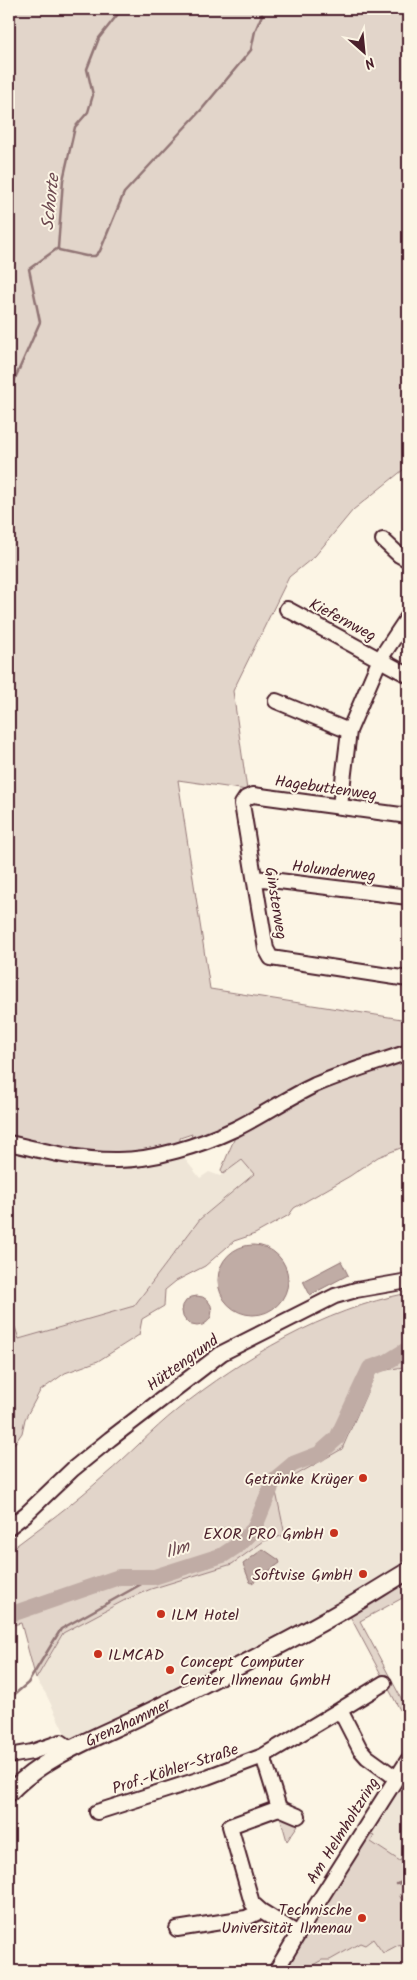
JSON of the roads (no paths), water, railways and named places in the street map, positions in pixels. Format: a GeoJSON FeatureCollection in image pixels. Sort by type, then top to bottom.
{"type":"FeatureCollection","features":[{"type":"Feature","properties":{"kind":"main road","name":"Grenzhammer"},"geometry":{"type":"LineString","coordinates":[[9,1794],[31,1772],[71,1749],[130,1722],[340,1613],[408,1570]]}},
{"type":"Feature","properties":{"kind":"street"},"geometry":{"type":"LineString","coordinates":[[383,540],[399,555],[408,560]]}},
{"type":"Feature","properties":{"kind":"street","name":"Kiefernweg"},"geometry":{"type":"LineString","coordinates":[[287,608],[408,675]]}},
{"type":"Feature","properties":{"kind":"street"},"geometry":{"type":"LineString","coordinates":[[340,806],[349,731],[380,659],[408,617]]}},
{"type":"Feature","properties":{"kind":"street"},"geometry":{"type":"LineString","coordinates":[[276,701],[349,731]]}},
{"type":"Feature","properties":{"kind":"street","name":"Hagebuttenweg"},"geometry":{"type":"LineString","coordinates":[[242,804],[246,798],[253,795],[408,816]]}},
{"type":"Feature","properties":{"kind":"street","name":"Ginsterweg"},"geometry":{"type":"LineString","coordinates":[[242,804],[266,949],[271,958],[408,979]]}},
{"type":"Feature","properties":{"kind":"street","name":"Holunderweg"},"geometry":{"type":"LineString","coordinates":[[255,878],[408,898]]}},
{"type":"Feature","properties":{"kind":"street"},"geometry":{"type":"LineString","coordinates":[[9,1143],[84,1158],[115,1160],[141,1158],[211,1139],[235,1129],[317,1084],[408,1052]]}},
{"type":"Feature","properties":{"kind":"street","name":"Hüttengrund"},"geometry":{"type":"LineString","coordinates":[[9,1527],[26,1514],[73,1469],[95,1451],[222,1353],[335,1296],[356,1290],[408,1281]]}},
{"type":"Feature","properties":{"kind":"street","name":"Prof.-Köhler-Straße"},"geometry":{"type":"LineString","coordinates":[[97,1812],[207,1777],[263,1756],[384,1683]]}},
{"type":"Feature","properties":{"kind":"street"},"geometry":{"type":"LineString","coordinates":[[340,1710],[360,1749],[367,1757],[396,1778]]}},
{"type":"Feature","properties":{"kind":"street"},"geometry":{"type":"LineString","coordinates":[[9,1756],[32,1752],[61,1742],[71,1749]]}},
{"type":"Feature","properties":{"kind":"street","name":"Prof.-Köhler-Straße"},"geometry":{"type":"LineString","coordinates":[[263,1756],[279,1808]]}},
{"type":"Feature","properties":{"kind":"street","name":"Am Helmholtzring"},"geometry":{"type":"LineString","coordinates":[[276,1971],[408,1760]]}},
{"type":"Feature","properties":{"kind":"street"},"geometry":{"type":"LineString","coordinates":[[298,1816],[279,1808],[230,1826],[252,1903],[261,1911],[298,1934]]}},
{"type":"Feature","properties":{"kind":"street"},"geometry":{"type":"LineString","coordinates":[[177,1929],[246,1918],[261,1911]]}},
{"type":"Feature","properties":{"kind":"waterway","name":"Schorte"},"geometry":{"type":"LineString","coordinates":[[9,392],[40,322],[29,269],[58,248],[63,180],[75,127],[88,112],[93,95],[87,69],[99,38],[122,9]]}},
{"type":"Feature","properties":{"kind":"waterway"},"geometry":{"type":"LineString","coordinates":[[58,248],[59,250],[86,256],[95,256],[100,251],[124,193],[202,109],[251,50],[255,31],[262,15]]}},
{"type":"Feature","properties":{"kind":"waterway","name":"Ilm"},"geometry":{"type":"LineString","coordinates":[[9,1615],[119,1577],[154,1577],[223,1555],[238,1545],[254,1529],[274,1480],[293,1464],[319,1454],[337,1438],[370,1368],[387,1362],[408,1349]]}},
{"type":"Feature","properties":{"kind":"waterway"},"geometry":{"type":"LineString","coordinates":[[9,1699],[28,1683],[61,1629],[154,1577]]}},
{"type":"Feature","properties":{"kind":"waterway"},"geometry":{"type":"LineString","coordinates":[[397,1884],[408,1880]]}},
{"type":"Feature","properties":{"kind":"place","name":"Getränke Krüger"},"geometry":{"type":"Point","coordinates":[363,1478]}},
{"type":"Feature","properties":{"kind":"place","name":"EXOR PRO GmbH"},"geometry":{"type":"Point","coordinates":[334,1533]}},
{"type":"Feature","properties":{"kind":"place","name":"Softvise GmbH"},"geometry":{"type":"Point","coordinates":[363,1574]}},
{"type":"Feature","properties":{"kind":"place","name":"ILM Hotel"},"geometry":{"type":"Point","coordinates":[161,1614]}},
{"type":"Feature","properties":{"kind":"place","name":"ILMCAD"},"geometry":{"type":"Point","coordinates":[98,1654]}},
{"type":"Feature","properties":{"kind":"place","name":"Concept Computer Center Ilmenau GmbH"},"geometry":{"type":"Point","coordinates":[170,1670]}},
{"type":"Feature","properties":{"kind":"place","name":"Technische Universität Ilmenau"},"geometry":{"type":"Point","coordinates":[362,1918]}}]}
